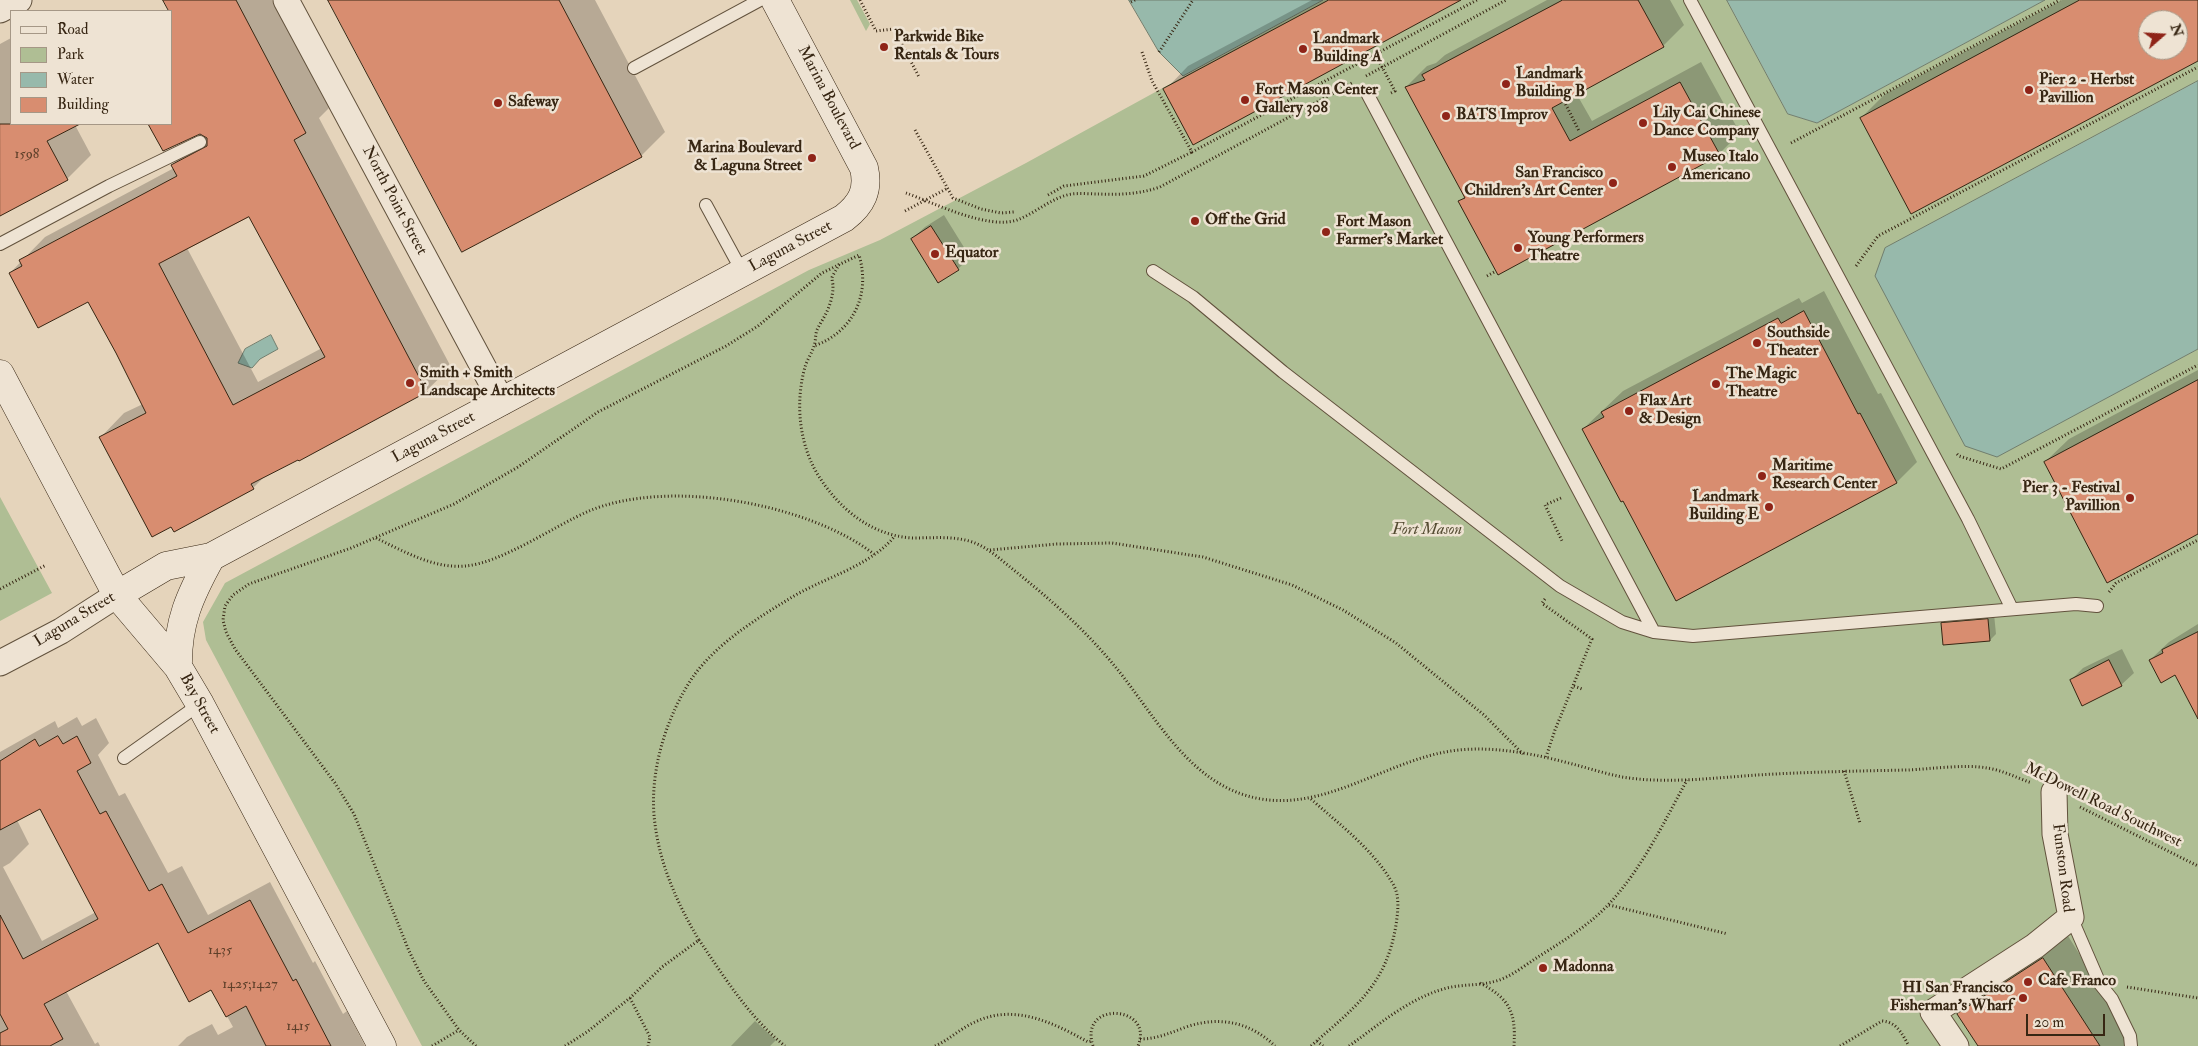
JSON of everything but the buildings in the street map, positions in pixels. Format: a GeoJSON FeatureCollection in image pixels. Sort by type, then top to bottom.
{"type":"FeatureCollection","features":[{"type":"Feature","properties":{"kind":"main road","name":"Marina Boulevard"},"geometry":{"type":"LineString","coordinates":[[775,0],[860,159],[866,178],[862,200]]}},
{"type":"Feature","properties":{"kind":"main road","name":"Laguna Street"},"geometry":{"type":"LineString","coordinates":[[117,595],[166,566],[211,557],[844,218],[862,200]]}},
{"type":"Feature","properties":{"kind":"main road","name":"Bay Street"},"geometry":{"type":"LineString","coordinates":[[0,374],[117,595],[178,667],[200,704],[382,1046]]}},
{"type":"Feature","properties":{"kind":"main road"},"geometry":{"type":"LineString","coordinates":[[178,667],[177,642],[181,622],[201,574],[211,557]]}},
{"type":"Feature","properties":{"kind":"street"},"geometry":{"type":"LineString","coordinates":[[0,10],[19,0]]}},
{"type":"Feature","properties":{"kind":"street","name":"North Point Street"},"geometry":{"type":"LineString","coordinates":[[286,0],[502,402]]}},
{"type":"Feature","properties":{"kind":"street","name":"Laguna Street"},"geometry":{"type":"LineString","coordinates":[[0,664],[61,631],[117,595]]}},
{"type":"Feature","properties":{"kind":"street","name":"Funston Road"},"geometry":{"type":"LineString","coordinates":[[1956,1046],[1933,1012],[2035,946],[2071,917],[2056,834],[2054,792]]}},
{"type":"Feature","properties":{"kind":"lane"},"geometry":{"type":"LineString","coordinates":[[634,68],[760,0]]}},
{"type":"Feature","properties":{"kind":"lane"},"geometry":{"type":"LineString","coordinates":[[1690,0],[1968,519],[2012,609]]}},
{"type":"Feature","properties":{"kind":"lane"},"geometry":{"type":"LineString","coordinates":[[1368,95],[1654,632]]}},
{"type":"Feature","properties":{"kind":"lane"},"geometry":{"type":"LineString","coordinates":[[0,244],[109,186],[200,142]]}},
{"type":"Feature","properties":{"kind":"lane"},"geometry":{"type":"LineString","coordinates":[[706,205],[743,273]]}},
{"type":"Feature","properties":{"kind":"lane"},"geometry":{"type":"LineString","coordinates":[[1153,271],[1193,297],[1283,372],[1560,586],[1622,622],[1654,632],[1693,636],[2076,604],[2097,606]]}},
{"type":"Feature","properties":{"kind":"lane"},"geometry":{"type":"LineString","coordinates":[[124,758],[200,704]]}},
{"type":"Feature","properties":{"kind":"lane"},"geometry":{"type":"LineString","coordinates":[[2071,917],[2100,984],[2112,999],[2130,1036],[2131,1046]]}},
{"type":"Feature","properties":{"kind":"path"},"geometry":{"type":"LineString","coordinates":[[860,0],[876,31],[894,29],[919,77]]}},
{"type":"Feature","properties":{"kind":"path"},"geometry":{"type":"LineString","coordinates":[[1159,52],[1193,0]]}},
{"type":"Feature","properties":{"kind":"path"},"geometry":{"type":"LineString","coordinates":[[1048,194],[1064,186],[1144,176],[1477,0]]}},
{"type":"Feature","properties":{"kind":"path"},"geometry":{"type":"LineString","coordinates":[[1365,76],[1506,0]]}},
{"type":"Feature","properties":{"kind":"path"},"geometry":{"type":"LineString","coordinates":[[1790,143],[2060,0]]}},
{"type":"Feature","properties":{"kind":"path"},"geometry":{"type":"LineString","coordinates":[[1142,52],[1152,81],[1192,152]]}},
{"type":"Feature","properties":{"kind":"path"},"geometry":{"type":"LineString","coordinates":[[1856,266],[1878,236],[2198,67]]}},
{"type":"Feature","properties":{"kind":"path"},"geometry":{"type":"LineString","coordinates":[[906,193],[969,216],[1001,223],[1018,219],[1052,201],[1073,194],[1126,194],[1150,190],[1160,187],[1356,81]]}},
{"type":"Feature","properties":{"kind":"path"},"geometry":{"type":"LineString","coordinates":[[1564,101],[1578,131]]}},
{"type":"Feature","properties":{"kind":"path"},"geometry":{"type":"LineString","coordinates":[[915,130],[953,198],[982,209],[1001,213],[1014,212]]}},
{"type":"Feature","properties":{"kind":"path"},"geometry":{"type":"LineString","coordinates":[[905,211],[948,188]]}},
{"type":"Feature","properties":{"kind":"path"},"geometry":{"type":"LineString","coordinates":[[476,1046],[469,1044],[424,981],[409,951],[354,814],[335,783],[235,649],[226,632],[223,620],[225,606],[233,595],[249,584],[376,538],[422,519],[487,486],[598,412],[726,346],[758,326],[822,273],[859,255],[863,280],[862,294],[858,306],[849,320],[830,340],[814,347]]}},
{"type":"Feature","properties":{"kind":"path"},"geometry":{"type":"LineString","coordinates":[[839,264],[832,277],[834,289],[831,301],[817,331],[814,347],[806,363],[800,399],[802,430],[808,453],[817,472],[833,495],[849,512],[866,524],[895,536],[951,538],[972,542],[989,550],[1057,544],[1112,543],[1203,557],[1292,585],[1343,610],[1396,643],[1484,715],[1523,754]]}},
{"type":"Feature","properties":{"kind":"path"},"geometry":{"type":"LineString","coordinates":[[1959,456],[2001,469],[2198,364]]}},
{"type":"Feature","properties":{"kind":"path"},"geometry":{"type":"LineString","coordinates":[[376,538],[439,564],[467,566],[495,558],[604,505],[640,497],[662,496],[703,498],[776,509],[834,529],[874,554]]}},
{"type":"Feature","properties":{"kind":"path"},"geometry":{"type":"LineString","coordinates":[[785,1046],[745,1008],[685,917],[661,856],[654,824],[654,790],[659,758],[668,728],[682,696],[709,658],[768,612],[806,590],[857,566],[886,547],[895,536]]}},
{"type":"Feature","properties":{"kind":"path"},"geometry":{"type":"LineString","coordinates":[[2116,584],[2198,540]]}},
{"type":"Feature","properties":{"kind":"path","name":"McDowell Road Southwest"},"geometry":{"type":"LineString","coordinates":[[989,550],[1048,597],[1071,619],[1110,661],[1180,752],[1206,776],[1232,790],[1257,798],[1285,802],[1310,799],[1373,775],[1450,751],[1481,749],[1546,757],[1622,777],[1687,780],[1817,772],[1986,767],[2054,792],[2096,816],[2198,866]]}},
{"type":"Feature","properties":{"kind":"path"},"geometry":{"type":"LineString","coordinates":[[0,589],[46,565]]}},
{"type":"Feature","properties":{"kind":"path"},"geometry":{"type":"LineString","coordinates":[[1543,604],[1592,639],[1546,757]]}},
{"type":"Feature","properties":{"kind":"path"},"geometry":{"type":"LineString","coordinates":[[1574,686],[1582,689]]}},
{"type":"Feature","properties":{"kind":"path"},"geometry":{"type":"LineString","coordinates":[[1844,771],[1860,823]]}},
{"type":"Feature","properties":{"kind":"path"},"geometry":{"type":"LineString","coordinates":[[1349,1046],[1398,1010],[1424,996],[1446,988],[1496,982],[1586,926],[1609,904],[1660,832],[1687,780]]}},
{"type":"Feature","properties":{"kind":"path"},"geometry":{"type":"LineString","coordinates":[[1310,799],[1374,857],[1394,886],[1399,907],[1388,960],[1378,979],[1364,998],[1311,1046]]}},
{"type":"Feature","properties":{"kind":"path"},"geometry":{"type":"LineString","coordinates":[[1609,904],[1728,934]]}},
{"type":"Feature","properties":{"kind":"path"},"geometry":{"type":"LineString","coordinates":[[565,1046],[587,1032],[630,998],[662,967],[699,940]]}},
{"type":"Feature","properties":{"kind":"path"},"geometry":{"type":"LineString","coordinates":[[1479,983],[1499,993],[1509,1006],[1515,1027],[1514,1046]]}},
{"type":"Feature","properties":{"kind":"path"},"geometry":{"type":"LineString","coordinates":[[2100,984],[2198,998]]}},
{"type":"Feature","properties":{"kind":"path"},"geometry":{"type":"LineString","coordinates":[[630,998],[650,1037],[648,1046]]}},
{"type":"Feature","properties":{"kind":"path"},"geometry":{"type":"LineString","coordinates":[[1093,1046],[1094,1026],[1098,1019],[1112,1012],[1127,1015],[1138,1026],[1140,1039],[1138,1046]]}},
{"type":"Feature","properties":{"kind":"path"},"geometry":{"type":"LineString","coordinates":[[935,1046],[941,1045],[974,1022],[994,1015],[1037,1018],[1057,1025],[1088,1042],[1092,1041]]}},
{"type":"Feature","properties":{"kind":"path"},"geometry":{"type":"LineString","coordinates":[[1140,1039],[1154,1039],[1191,1026],[1228,1021],[1248,1026],[1266,1037],[1276,1046]]}},
{"type":"Feature","properties":{"kind":"path"},"geometry":{"type":"LineString","coordinates":[[1840,1046],[1882,1021],[1890,1022],[1896,1026],[1909,1046]]}},
{"type":"Feature","properties":{"kind":"path"},"geometry":{"type":"LineString","coordinates":[[432,1046],[459,1030]]}},
{"type":"Feature","properties":{"kind":"path"},"geometry":{"type":"LineString","coordinates":[[1317,1041],[1323,1046]]}},
{"type":"Feature","properties":{"kind":"green space"},"geometry":{"type":"Polygon","coordinates":[[[850,0],[857,0],[870,24],[866,31],[850,0]]]}},
{"type":"Feature","properties":{"kind":"green space","name":"Fort Mason"},"geometry":{"type":"Polygon","coordinates":[[[1323,0],[1727,0],[1788,114],[1817,123],[2045,0],[2198,0],[2198,81],[1886,248],[1997,456],[2198,349],[2198,1046],[422,1046],[206,640],[203,622],[225,583],[809,270],[880,240],[1026,163],[1323,0]]]}},
{"type":"Feature","properties":{"kind":"green space"},"geometry":{"type":"Polygon","coordinates":[[[0,497],[52,593],[0,621],[0,497]]]}},
{"type":"Feature","properties":{"kind":"water"},"geometry":{"type":"Polygon","coordinates":[[[1129,0],[1323,0],[1183,76],[1159,52],[1129,0]]]}},
{"type":"Feature","properties":{"kind":"water"},"geometry":{"type":"Polygon","coordinates":[[[1727,0],[2045,0],[1817,123],[1788,114],[1727,0]]]}},
{"type":"Feature","properties":{"kind":"water"},"geometry":{"type":"Polygon","coordinates":[[[2198,81],[2198,349],[1997,457],[1965,446],[1875,276],[1885,248],[2198,81]]]}},
{"type":"Feature","properties":{"kind":"water"},"geometry":{"type":"Polygon","coordinates":[[[271,335],[278,349],[260,359],[252,368],[238,363],[245,349],[271,335]]]}},
{"type":"Feature","properties":{"kind":"place","name":"Parkwide Bike Rentals & Tours"},"geometry":{"type":"Point","coordinates":[884,47]}},
{"type":"Feature","properties":{"kind":"place","name":"Landmark Building A"},"geometry":{"type":"Point","coordinates":[1303,49]}},
{"type":"Feature","properties":{"kind":"place","name":"Landmark Building B"},"geometry":{"type":"Point","coordinates":[1506,84]}},
{"type":"Feature","properties":{"kind":"place","name":"Pier 2 - Herbst Pavillion"},"geometry":{"type":"Point","coordinates":[2029,90]}},
{"type":"Feature","properties":{"kind":"place","name":"Fort Mason Center Gallery 308"},"geometry":{"type":"Point","coordinates":[1245,100]}},
{"type":"Feature","properties":{"kind":"place","name":"Safeway"},"geometry":{"type":"Point","coordinates":[498,103]}},
{"type":"Feature","properties":{"kind":"place","name":"BATS Improv"},"geometry":{"type":"Point","coordinates":[1446,116]}},
{"type":"Feature","properties":{"kind":"place","name":"Lily Cai Chinese Dance Company"},"geometry":{"type":"Point","coordinates":[1643,123]}},
{"type":"Feature","properties":{"kind":"place","name":"Marina Boulevard & Laguna Street"},"geometry":{"type":"Point","coordinates":[812,158]}},
{"type":"Feature","properties":{"kind":"place","name":"Museo Italo Americano"},"geometry":{"type":"Point","coordinates":[1672,167]}},
{"type":"Feature","properties":{"kind":"place","name":"San Francisco Children's Art Center"},"geometry":{"type":"Point","coordinates":[1613,183]}},
{"type":"Feature","properties":{"kind":"place","name":"Off the Grid"},"geometry":{"type":"Point","coordinates":[1195,221]}},
{"type":"Feature","properties":{"kind":"place","name":"Fort Mason Farmer's Market"},"geometry":{"type":"Point","coordinates":[1326,232]}},
{"type":"Feature","properties":{"kind":"place","name":"Young Performers Theatre"},"geometry":{"type":"Point","coordinates":[1518,248]}},
{"type":"Feature","properties":{"kind":"place","name":"Equator"},"geometry":{"type":"Point","coordinates":[935,254]}},
{"type":"Feature","properties":{"kind":"place","name":"Southside Theater"},"geometry":{"type":"Point","coordinates":[1757,343]}},
{"type":"Feature","properties":{"kind":"place","name":"Smith + Smith Landscape Architects"},"geometry":{"type":"Point","coordinates":[410,383]}},
{"type":"Feature","properties":{"kind":"place","name":"The Magic Theatre"},"geometry":{"type":"Point","coordinates":[1716,384]}},
{"type":"Feature","properties":{"kind":"place","name":"Flax Art & Design"},"geometry":{"type":"Point","coordinates":[1629,411]}},
{"type":"Feature","properties":{"kind":"place","name":"Maritime Research Center"},"geometry":{"type":"Point","coordinates":[1762,476]}},
{"type":"Feature","properties":{"kind":"place","name":"Pier 3 - Festival Pavillion"},"geometry":{"type":"Point","coordinates":[2130,498]}},
{"type":"Feature","properties":{"kind":"place","name":"Landmark Building E"},"geometry":{"type":"Point","coordinates":[1769,507]}},
{"type":"Feature","properties":{"kind":"place","name":"Madonna"},"geometry":{"type":"Point","coordinates":[1543,968]}},
{"type":"Feature","properties":{"kind":"place","name":"Cafe Franco"},"geometry":{"type":"Point","coordinates":[2028,982]}},
{"type":"Feature","properties":{"kind":"place","name":"HI San Francisco Fisherman's Wharf"},"geometry":{"type":"Point","coordinates":[2023,998]}}]}
